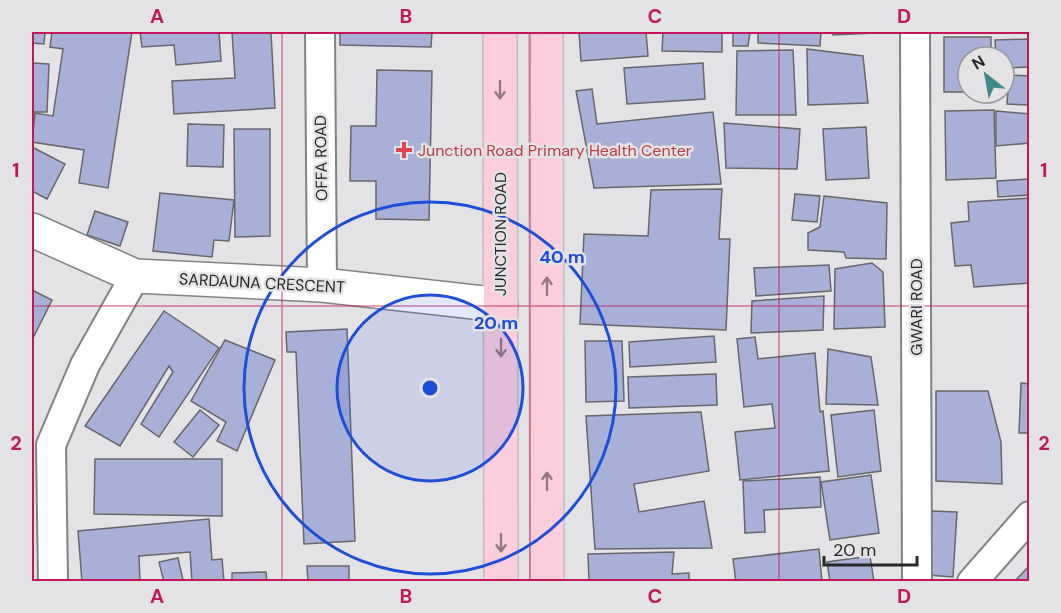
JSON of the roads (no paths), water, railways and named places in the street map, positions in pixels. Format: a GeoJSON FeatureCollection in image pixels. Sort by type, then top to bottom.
{"type":"FeatureCollection","features":[{"type":"Feature","properties":{"kind":"main road","name":"JUNCTION ROAD"},"geometry":{"type":"LineString","coordinates":[[500,32],[501,582]]}},
{"type":"Feature","properties":{"kind":"main road"},"geometry":{"type":"LineString","coordinates":[[546,32],[547,582]]}},
{"type":"Feature","properties":{"kind":"street","name":"OFFA ROAD"},"geometry":{"type":"LineString","coordinates":[[320,32],[322,285]]}},
{"type":"Feature","properties":{"kind":"street","name":"GWARI ROAD"},"geometry":{"type":"LineString","coordinates":[[915,32],[917,582]]}},
{"type":"Feature","properties":{"kind":"street","name":"SARDAUNA CRESCENT"},"geometry":{"type":"LineString","coordinates":[[32,230],[135,276],[322,285],[501,305]]}},
{"type":"Feature","properties":{"kind":"street"},"geometry":{"type":"LineString","coordinates":[[53,582],[41,444],[135,276]]}},
{"type":"Feature","properties":{"kind":"street"},"geometry":{"type":"LineString","coordinates":[[972,582],[1029,516]]}},
{"type":"Feature","properties":{"kind":"place","name":"Junction Road Primary Health Center"},"geometry":{"type":"Point","coordinates":[404,150]}}]}
